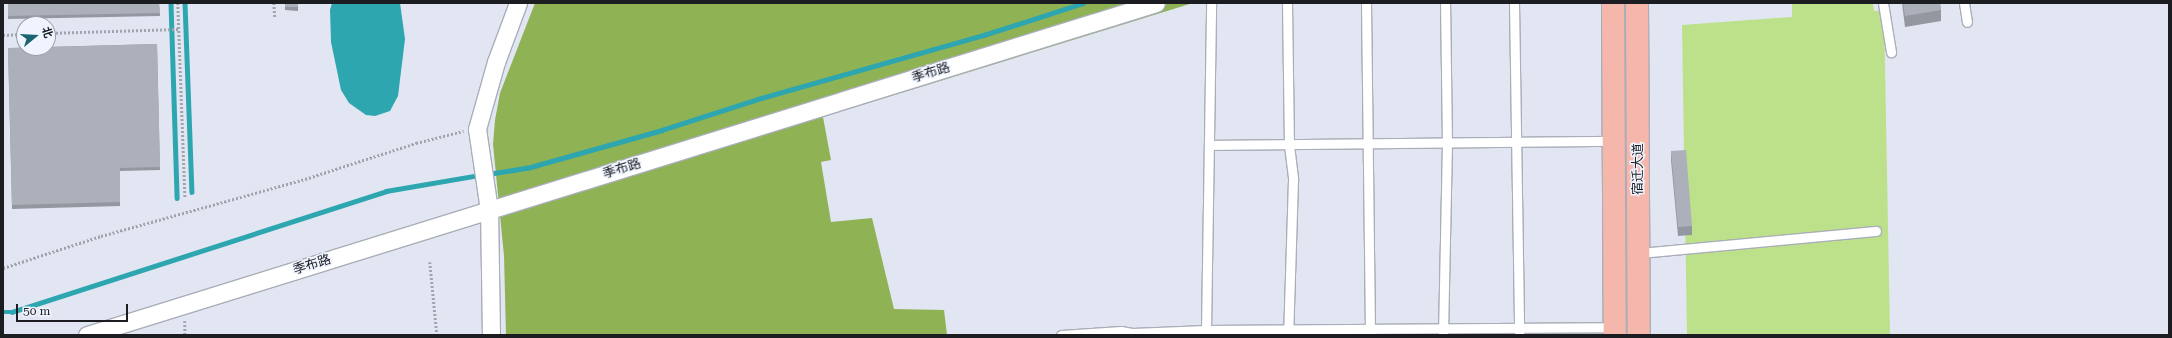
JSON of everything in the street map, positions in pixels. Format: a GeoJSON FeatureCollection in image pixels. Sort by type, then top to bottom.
{"type":"FeatureCollection","features":[{"type":"Feature","properties":{"kind":"main road","name":"宿迁大道"},"geometry":{"type":"LineString","coordinates":[[1613,3],[1615,331]]}},
{"type":"Feature","properties":{"kind":"main road","name":"宿迁大道"},"geometry":{"type":"LineString","coordinates":[[1637,3],[1639,335]]}},
{"type":"Feature","properties":{"kind":"street"},"geometry":{"type":"LineString","coordinates":[[491,335],[490,210],[477,129],[496,62],[518,3]]}},
{"type":"Feature","properties":{"kind":"street","name":"季布路"},"geometry":{"type":"LineString","coordinates":[[87,335],[1156,3]]}},
{"type":"Feature","properties":{"kind":"lane"},"geometry":{"type":"LineString","coordinates":[[1206,330],[1211,3]]}},
{"type":"Feature","properties":{"kind":"lane"},"geometry":{"type":"LineString","coordinates":[[1288,3],[1289,145],[1293,180],[1288,333]]}},
{"type":"Feature","properties":{"kind":"lane"},"geometry":{"type":"LineString","coordinates":[[1366,3],[1369,143],[1370,332]]}},
{"type":"Feature","properties":{"kind":"lane"},"geometry":{"type":"LineString","coordinates":[[1443,332],[1447,143],[1445,3]]}},
{"type":"Feature","properties":{"kind":"lane"},"geometry":{"type":"LineString","coordinates":[[1514,3],[1519,331]]}},
{"type":"Feature","properties":{"kind":"lane"},"geometry":{"type":"LineString","coordinates":[[1882,3],[1891,52]]}},
{"type":"Feature","properties":{"kind":"lane"},"geometry":{"type":"LineString","coordinates":[[1964,3],[1967,22]]}},
{"type":"Feature","properties":{"kind":"lane"},"geometry":{"type":"LineString","coordinates":[[1209,146],[1614,141]]}},
{"type":"Feature","properties":{"kind":"lane"},"geometry":{"type":"LineString","coordinates":[[1639,253],[1876,231]]}},
{"type":"Feature","properties":{"kind":"lane"},"geometry":{"type":"LineString","coordinates":[[1061,335],[1121,331],[1132,333],[1206,330],[1288,333],[1615,331]]}},
{"type":"Feature","properties":{"kind":"path"},"geometry":{"type":"LineString","coordinates":[[178,3],[185,197]]}},
{"type":"Feature","properties":{"kind":"path"},"geometry":{"type":"LineString","coordinates":[[274,3],[275,18]]}},
{"type":"Feature","properties":{"kind":"path"},"geometry":{"type":"LineString","coordinates":[[56,33],[178,29]]}},
{"type":"Feature","properties":{"kind":"path"},"geometry":{"type":"LineString","coordinates":[[3,35],[16,34]]}},
{"type":"Feature","properties":{"kind":"path"},"geometry":{"type":"LineString","coordinates":[[3,268],[100,236],[305,179],[416,143],[477,129]]}},
{"type":"Feature","properties":{"kind":"path"},"geometry":{"type":"LineString","coordinates":[[430,262],[437,335]]}},
{"type":"Feature","properties":{"kind":"green space"},"geometry":{"type":"Polygon","coordinates":[[[535,3],[1193,3],[823,117],[831,160],[821,162],[831,222],[872,218],[894,309],[944,310],[947,335],[506,335],[504,256],[493,144],[495,120],[500,93],[535,3]]]}},
{"type":"Feature","properties":{"kind":"green space"},"geometry":{"type":"Polygon","coordinates":[[[1792,3],[1873,3],[1874,11],[1884,10],[1890,335],[1687,335],[1682,25],[1792,17],[1792,3]]]}},
{"type":"Feature","properties":{"kind":"water"},"geometry":{"type":"Polygon","coordinates":[[[332,3],[400,3],[405,39],[398,96],[390,111],[375,116],[366,115],[349,103],[341,90],[331,42],[330,10],[332,3]]]}},
{"type":"Feature","properties":{"kind":"building"},"geometry":{"type":"Polygon","coordinates":[[[8,3],[159,3],[160,13],[8,16],[8,3]]]}},
{"type":"Feature","properties":{"kind":"building"},"geometry":{"type":"Polygon","coordinates":[[[285,3],[298,3],[298,7],[285,7],[285,3]]]}},
{"type":"Feature","properties":{"kind":"building"},"geometry":{"type":"Polygon","coordinates":[[[1903,3],[1940,3],[1941,10],[1905,16],[1903,3]]]}},
{"type":"Feature","properties":{"kind":"building"},"geometry":{"type":"Polygon","coordinates":[[[157,44],[160,167],[120,168],[120,202],[12,205],[8,48],[16,48],[16,56],[56,56],[56,47],[157,44]]]}},
{"type":"Feature","properties":{"kind":"building"},"geometry":{"type":"Polygon","coordinates":[[[1686,150],[1692,226],[1678,227],[1671,151],[1686,150]]]}},
{"type":"Feature","properties":{"kind":"waterway"},"geometry":{"type":"LineString","coordinates":[[171,3],[177,198]]}},
{"type":"Feature","properties":{"kind":"waterway"},"geometry":{"type":"LineString","coordinates":[[185,3],[192,192]]}},
{"type":"Feature","properties":{"kind":"waterway"},"geometry":{"type":"LineString","coordinates":[[488,174],[527,168],[662,130],[761,98],[984,35],[1083,3]]}},
{"type":"Feature","properties":{"kind":"waterway"},"geometry":{"type":"LineString","coordinates":[[3,312],[12,312],[386,191],[480,175]]}}]}
